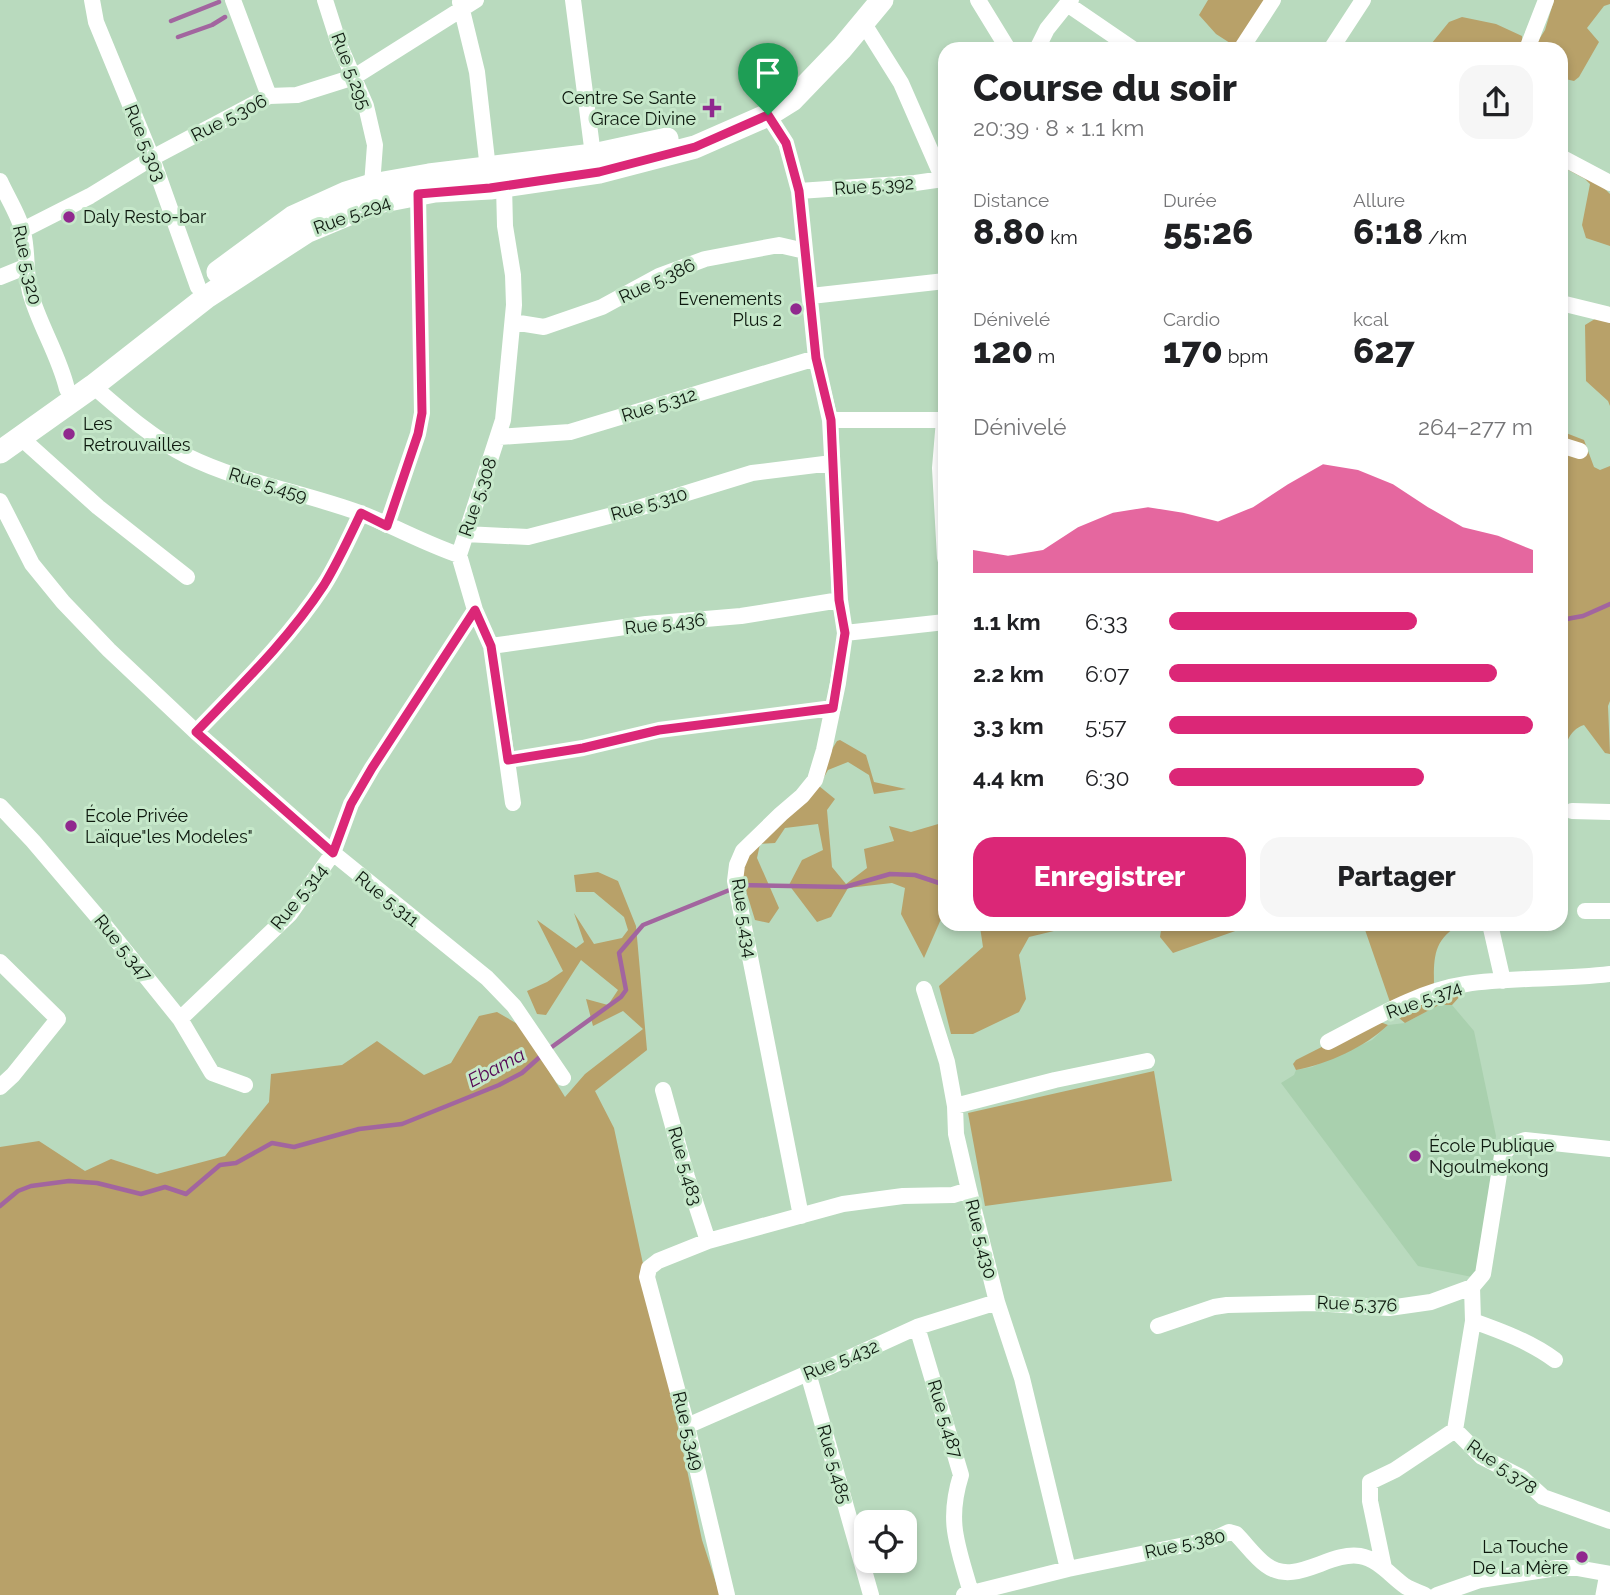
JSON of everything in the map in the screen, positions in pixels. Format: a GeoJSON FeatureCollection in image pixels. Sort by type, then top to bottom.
{"type":"FeatureCollection","features":[{"type":"Feature","properties":{"kind":"main road","name":"Rue 5.294"},"geometry":{"type":"LineString","coordinates":[[0,452],[10,436],[67,389],[293,217],[346,193],[372,185],[429,175],[593,155],[692,133],[761,103],[782,88],[844,26],[865,0]]}},
{"type":"Feature","properties":{"kind":"main road","name":"Rue 5.294"},"geometry":{"type":"LineString","coordinates":[[10,436],[93,386],[208,296],[306,232],[378,202],[418,194],[599,172],[695,147],[768,115],[792,100],[864,24],[882,0]]}},
{"type":"Feature","properties":{"kind":"main road"},"geometry":{"type":"LineString","coordinates":[[1607,1595],[1610,1576]]}},
{"type":"Feature","properties":{"kind":"street","name":"Rue 5.303"},"geometry":{"type":"LineString","coordinates":[[92,0],[96,22],[152,158],[198,287]]}},
{"type":"Feature","properties":{"kind":"street"},"geometry":{"type":"LineString","coordinates":[[233,0],[269,96]]}},
{"type":"Feature","properties":{"kind":"street","name":"Rue 5.295"},"geometry":{"type":"LineString","coordinates":[[325,0],[366,106],[374,145],[372,185]]}},
{"type":"Feature","properties":{"kind":"street"},"geometry":{"type":"LineString","coordinates":[[573,0],[593,155]]}},
{"type":"Feature","properties":{"kind":"street"},"geometry":{"type":"LineString","coordinates":[[978,0],[1004,42]]}},
{"type":"Feature","properties":{"kind":"street"},"geometry":{"type":"LineString","coordinates":[[1246,42],[1273,0]]}},
{"type":"Feature","properties":{"kind":"street"},"geometry":{"type":"LineString","coordinates":[[1336,42],[1363,0]]}},
{"type":"Feature","properties":{"kind":"street"},"geometry":{"type":"LineString","coordinates":[[1530,42],[1546,0]]}},
{"type":"Feature","properties":{"kind":"street"},"geometry":{"type":"LineString","coordinates":[[1040,42],[1046,29],[1069,2],[1123,42]]}},
{"type":"Feature","properties":{"kind":"street","name":"Rue 5.306"},"geometry":{"type":"LineString","coordinates":[[23,230],[90,196],[152,158],[269,96],[297,95],[354,77],[466,3]]}},
{"type":"Feature","properties":{"kind":"street"},"geometry":{"type":"LineString","coordinates":[[466,3],[488,169]]}},
{"type":"Feature","properties":{"kind":"street","name":"Rue 5.392"},"geometry":{"type":"LineString","coordinates":[[864,24],[901,83],[938,165]]}},
{"type":"Feature","properties":{"kind":"street","name":"Rue 5.434"},"geometry":{"type":"LineString","coordinates":[[768,115],[786,143],[799,191],[816,358],[831,420],[839,600],[845,633],[833,708],[815,780],[802,796],[743,850],[737,865],[736,884],[764,1038],[796,1181],[801,1216]]}},
{"type":"Feature","properties":{"kind":"street"},"geometry":{"type":"LineString","coordinates":[[1568,161],[1610,183]]}},
{"type":"Feature","properties":{"kind":"street","name":"Rue 5.392"},"geometry":{"type":"LineString","coordinates":[[799,191],[938,179]]}},
{"type":"Feature","properties":{"kind":"street","name":"Rue 5.320"},"geometry":{"type":"LineString","coordinates":[[0,181],[23,230],[25,267],[39,320],[62,369],[67,389]]}},
{"type":"Feature","properties":{"kind":"street","name":"Rue 5.308"},"geometry":{"type":"LineString","coordinates":[[505,185],[505,226],[513,275],[513,322],[503,420],[458,555],[475,610],[491,646],[513,803]]}},
{"type":"Feature","properties":{"kind":"street"},"geometry":{"type":"LineString","coordinates":[[387,526],[418,434],[422,413],[418,194]]}},
{"type":"Feature","properties":{"kind":"street","name":"Rue 5.386"},"geometry":{"type":"LineString","coordinates":[[513,322],[544,327],[602,307],[659,276],[705,259],[779,245],[805,251]]}},
{"type":"Feature","properties":{"kind":"street"},"geometry":{"type":"LineString","coordinates":[[0,277],[25,267]]}},
{"type":"Feature","properties":{"kind":"street"},"geometry":{"type":"LineString","coordinates":[[811,296],[938,282]]}},
{"type":"Feature","properties":{"kind":"street"},"geometry":{"type":"LineString","coordinates":[[1568,305],[1610,315]]}},
{"type":"Feature","properties":{"kind":"street","name":"Rue 5.312"},"geometry":{"type":"LineString","coordinates":[[499,437],[570,432],[816,358]]}},
{"type":"Feature","properties":{"kind":"street","name":"Rue 5.459"},"geometry":{"type":"LineString","coordinates":[[93,386],[139,426],[186,456],[259,484],[361,513],[425,544],[458,555]]}},
{"type":"Feature","properties":{"kind":"street"},"geometry":{"type":"LineString","coordinates":[[831,420],[938,420]]}},
{"type":"Feature","properties":{"kind":"street"},"geometry":{"type":"LineString","coordinates":[[10,436],[187,577]]}},
{"type":"Feature","properties":{"kind":"street"},"geometry":{"type":"LineString","coordinates":[[1568,447],[1580,451]]}},
{"type":"Feature","properties":{"kind":"street","name":"Rue 5.310"},"geometry":{"type":"LineString","coordinates":[[466,534],[528,537],[632,510],[752,473],[832,463]]}},
{"type":"Feature","properties":{"kind":"street","name":"Rue 5.311"},"geometry":{"type":"LineString","coordinates":[[0,501],[32,564],[62,602],[196,732],[333,853],[487,978],[514,1006],[563,1078]]}},
{"type":"Feature","properties":{"kind":"street"},"geometry":{"type":"LineString","coordinates":[[196,732],[271,654],[308,608],[341,557],[361,513]]}},
{"type":"Feature","properties":{"kind":"street","name":"Rue 5.436"},"geometry":{"type":"LineString","coordinates":[[491,646],[646,624],[741,616],[839,600]]}},
{"type":"Feature","properties":{"kind":"street","name":"Rue 5.314"},"geometry":{"type":"LineString","coordinates":[[180,1019],[290,914],[333,853],[351,804],[372,768],[475,610]]}},
{"type":"Feature","properties":{"kind":"street"},"geometry":{"type":"LineString","coordinates":[[845,633],[938,623]]}},
{"type":"Feature","properties":{"kind":"street"},"geometry":{"type":"LineString","coordinates":[[508,760],[583,748],[659,730],[833,708]]}},
{"type":"Feature","properties":{"kind":"street","name":"Rue 5.347"},"geometry":{"type":"LineString","coordinates":[[0,806],[93,912],[180,1019],[212,1073],[245,1085]]}},
{"type":"Feature","properties":{"kind":"street"},"geometry":{"type":"LineString","coordinates":[[1572,811],[1610,812]]}},
{"type":"Feature","properties":{"kind":"street"},"geometry":{"type":"LineString","coordinates":[[1585,911],[1610,911]]}},
{"type":"Feature","properties":{"kind":"street"},"geometry":{"type":"LineString","coordinates":[[1492,931],[1503,981]]}},
{"type":"Feature","properties":{"kind":"street"},"geometry":{"type":"LineString","coordinates":[[0,962],[63,1025],[0,1087]]}},
{"type":"Feature","properties":{"kind":"street","name":"Rue 5.374"},"geometry":{"type":"LineString","coordinates":[[1328,1042],[1382,1014],[1427,995],[1464,984],[1610,974]]}},
{"type":"Feature","properties":{"kind":"street"},"geometry":{"type":"LineString","coordinates":[[924,989],[947,1062],[956,1134],[969,1190]]}},
{"type":"Feature","properties":{"kind":"street"},"geometry":{"type":"LineString","coordinates":[[954,1106],[1055,1080],[1147,1061]]}},
{"type":"Feature","properties":{"kind":"street","name":"Rue 5.483"},"geometry":{"type":"LineString","coordinates":[[663,1090],[708,1241]]}},
{"type":"Feature","properties":{"kind":"street"},"geometry":{"type":"LineString","coordinates":[[1455,1430],[1473,1321],[1472,1287],[1483,1274],[1502,1156],[1511,1145],[1525,1140],[1610,1149]]}},
{"type":"Feature","properties":{"kind":"street","name":"Rue 5.430"},"geometry":{"type":"LineString","coordinates":[[649,1268],[658,1261],[708,1241],[843,1204],[903,1196],[953,1195],[969,1190],[997,1302],[1022,1378],[1068,1569]]}},
{"type":"Feature","properties":{"kind":"street","name":"Rue 5.349"},"geometry":{"type":"LineString","coordinates":[[649,1268],[647,1277],[687,1426],[727,1595]]}},
{"type":"Feature","properties":{"kind":"street","name":"Rue 5.376"},"geometry":{"type":"LineString","coordinates":[[1158,1326],[1227,1305],[1314,1303],[1389,1308],[1431,1303],[1472,1287]]}},
{"type":"Feature","properties":{"kind":"street","name":"Rue 5.432"},"geometry":{"type":"LineString","coordinates":[[687,1426],[917,1327],[997,1302]]}},
{"type":"Feature","properties":{"kind":"street"},"geometry":{"type":"LineString","coordinates":[[1473,1321],[1511,1336],[1555,1360]]}},
{"type":"Feature","properties":{"kind":"street","name":"Rue 5.487"},"geometry":{"type":"LineString","coordinates":[[917,1327],[961,1475],[954,1499],[952,1521],[967,1594]]}},
{"type":"Feature","properties":{"kind":"street","name":"Rue 5.485"},"geometry":{"type":"LineString","coordinates":[[808,1373],[871,1595]]}},
{"type":"Feature","properties":{"kind":"street","name":"Rue 5.378"},"geometry":{"type":"LineString","coordinates":[[1384,1568],[1370,1500],[1370,1482],[1395,1471],[1455,1430],[1482,1457],[1521,1477],[1543,1497],[1610,1521]]}},
{"type":"Feature","properties":{"kind":"street","name":"Rue 5.380"},"geometry":{"type":"LineString","coordinates":[[967,1594],[1068,1569],[1214,1539],[1229,1532],[1236,1534],[1268,1567],[1284,1572],[1308,1569],[1338,1557],[1361,1556],[1384,1568],[1407,1587],[1425,1595]]}},
{"type":"Feature","properties":{"kind":"street"},"geometry":{"type":"LineString","coordinates":[[1437,1595],[1480,1580],[1557,1568],[1577,1568],[1610,1576]]}},
{"type":"Feature","properties":{"kind":"shaded area"},"geometry":{"type":"Polygon","coordinates":[[[1208,0],[1268,0],[1237,42],[1228,42],[1216,34],[1199,15],[1208,0]]]}},
{"type":"Feature","properties":{"kind":"shaded area"},"geometry":{"type":"Polygon","coordinates":[[[1554,0],[1610,0],[1610,4],[1604,6],[1587,28],[1599,42],[1574,81],[1568,80],[1568,42],[1537,42],[1545,30],[1554,0]]]}},
{"type":"Feature","properties":{"kind":"shaded area"},"geometry":{"type":"Polygon","coordinates":[[[1462,17],[1496,24],[1522,36],[1522,42],[1433,42],[1449,22],[1462,17]]]}},
{"type":"Feature","properties":{"kind":"shaded area"},"geometry":{"type":"Polygon","coordinates":[[[1568,161],[1588,172],[1610,194],[1610,246],[1586,238],[1582,225],[1590,184],[1568,170],[1568,161]]]}},
{"type":"Feature","properties":{"kind":"shaded area"},"geometry":{"type":"Polygon","coordinates":[[[1610,306],[1610,406],[1586,381],[1585,325],[1608,311],[1610,306]]]}},
{"type":"Feature","properties":{"kind":"shaded area"},"geometry":{"type":"Polygon","coordinates":[[[1568,434],[1584,440],[1594,467],[1600,470],[1610,466],[1610,754],[1605,753],[1584,725],[1568,740],[1568,434]]]}},
{"type":"Feature","properties":{"kind":"shaded area"},"geometry":{"type":"Polygon","coordinates":[[[840,740],[866,755],[874,782],[906,789],[874,794],[869,775],[848,762],[828,770],[819,786],[835,799],[827,810],[832,867],[846,884],[867,868],[864,849],[894,841],[889,826],[911,832],[938,824],[938,926],[924,958],[901,914],[905,888],[892,883],[848,888],[831,917],[817,922],[789,885],[802,860],[823,850],[818,824],[785,828],[775,843],[760,844],[757,858],[779,908],[769,923],[755,920],[741,867],[748,836],[809,787],[840,740]]]}},
{"type":"Feature","properties":{"kind":"shaded area"},"geometry":{"type":"Polygon","coordinates":[[[598,872],[618,881],[636,926],[647,1050],[595,1091],[614,1128],[702,1540],[720,1595],[0,1595],[0,1147],[39,1141],[85,1171],[111,1159],[157,1174],[225,1156],[269,1102],[271,1074],[342,1065],[377,1041],[424,1075],[451,1063],[479,1016],[497,1012],[521,1026],[565,1097],[585,1074],[643,1029],[623,1011],[593,1026],[586,999],[608,1005],[618,990],[581,960],[546,1015],[537,1014],[527,991],[563,971],[537,920],[576,948],[584,942],[574,913],[594,944],[622,938],[628,930],[624,917],[594,892],[576,892],[574,875],[598,872]]]}},
{"type":"Feature","properties":{"kind":"shaded area"},"geometry":{"type":"Polygon","coordinates":[[[981,931],[1054,931],[1029,937],[1019,955],[1026,999],[1019,1012],[973,1034],[951,1034],[939,986],[983,947],[981,931]]]}},
{"type":"Feature","properties":{"kind":"shaded area"},"geometry":{"type":"Polygon","coordinates":[[[1161,931],[1235,931],[1173,953],[1160,937],[1161,931]]]}},
{"type":"Feature","properties":{"kind":"shaded area"},"geometry":{"type":"Polygon","coordinates":[[[1365,931],[1451,931],[1436,952],[1434,990],[1391,1005],[1365,931]]]}},
{"type":"Feature","properties":{"kind":"shaded area"},"geometry":{"type":"Polygon","coordinates":[[[1461,992],[1452,1005],[1439,1005],[1405,1023],[1399,1018],[1398,1012],[1408,1004],[1461,992]]]}},
{"type":"Feature","properties":{"kind":"shaded area","name":"École Publique Ngoulmekong"},"geometry":{"type":"Polygon","coordinates":[[[1439,1005],[1452,1005],[1474,1031],[1496,1136],[1477,1278],[1418,1266],[1281,1083],[1294,1075],[1296,1070],[1312,1067],[1372,1040],[1388,1025],[1405,1023],[1439,1005]]]}},
{"type":"Feature","properties":{"kind":"shaded area"},"geometry":{"type":"Polygon","coordinates":[[[1375,1020],[1388,1025],[1345,1054],[1296,1070],[1293,1064],[1296,1060],[1375,1020]]]}},
{"type":"Feature","properties":{"kind":"shaded area"},"geometry":{"type":"Polygon","coordinates":[[[1154,1071],[1172,1181],[985,1206],[968,1113],[1154,1071]]]}},
{"type":"Feature","properties":{"kind":"waterway"},"geometry":{"type":"LineString","coordinates":[[171,21],[219,2]]}},
{"type":"Feature","properties":{"kind":"waterway"},"geometry":{"type":"LineString","coordinates":[[178,37],[212,25],[225,17]]}},
{"type":"Feature","properties":{"kind":"waterway","name":"Ebama"},"geometry":{"type":"LineString","coordinates":[[1568,619],[1583,616],[1610,604]]}},
{"type":"Feature","properties":{"kind":"waterway","name":"Ebama"},"geometry":{"type":"LineString","coordinates":[[739,885],[845,887],[890,874],[915,875],[938,883]]}},
{"type":"Feature","properties":{"kind":"waterway","name":"Ebama"},"geometry":{"type":"LineString","coordinates":[[549,1049],[621,997],[626,990],[619,953],[643,925],[732,889]]}},
{"type":"Feature","properties":{"kind":"waterway","name":"Ebama"},"geometry":{"type":"LineString","coordinates":[[0,1206],[18,1191],[31,1186],[69,1181],[97,1183],[141,1194],[165,1187],[186,1194],[220,1165],[236,1163],[272,1143],[294,1147],[359,1129],[402,1124],[499,1085],[522,1073],[542,1055]]}},
{"type":"Feature","properties":{"kind":"place","name":"Centre Se Sante Grace Divine"},"geometry":{"type":"Point","coordinates":[712,108]}},
{"type":"Feature","properties":{"kind":"place","name":"Daly Resto-bar"},"geometry":{"type":"Point","coordinates":[69,217]}},
{"type":"Feature","properties":{"kind":"place","name":"Evenements Plus 2"},"geometry":{"type":"Point","coordinates":[796,309]}},
{"type":"Feature","properties":{"kind":"place","name":"Les Retrouvailles"},"geometry":{"type":"Point","coordinates":[69,434]}},
{"type":"Feature","properties":{"kind":"place","name":"École Privée Laïque\"les Modeles\""},"geometry":{"type":"Point","coordinates":[71,826]}},
{"type":"Feature","properties":{"kind":"place","name":"École Publique Ngoulmekong"},"geometry":{"type":"Point","coordinates":[1415,1156]}},
{"type":"Feature","properties":{"kind":"place","name":"La Touche De La Mère"},"geometry":{"type":"Point","coordinates":[1582,1557]}},
{"type":"Feature","properties":{"kind":"route"},"geometry":{"type":"LineString","coordinates":[[768,115],[786,143],[799,191],[816,358],[831,420],[839,600],[845,633],[833,708],[659,730],[583,748],[508,760],[491,646],[475,610],[372,768],[351,804],[333,853],[196,732],[271,654],[308,608],[341,557],[361,513],[387,526],[418,434],[422,413],[418,194],[490,188],[599,172],[695,147],[768,115]]}}]}
